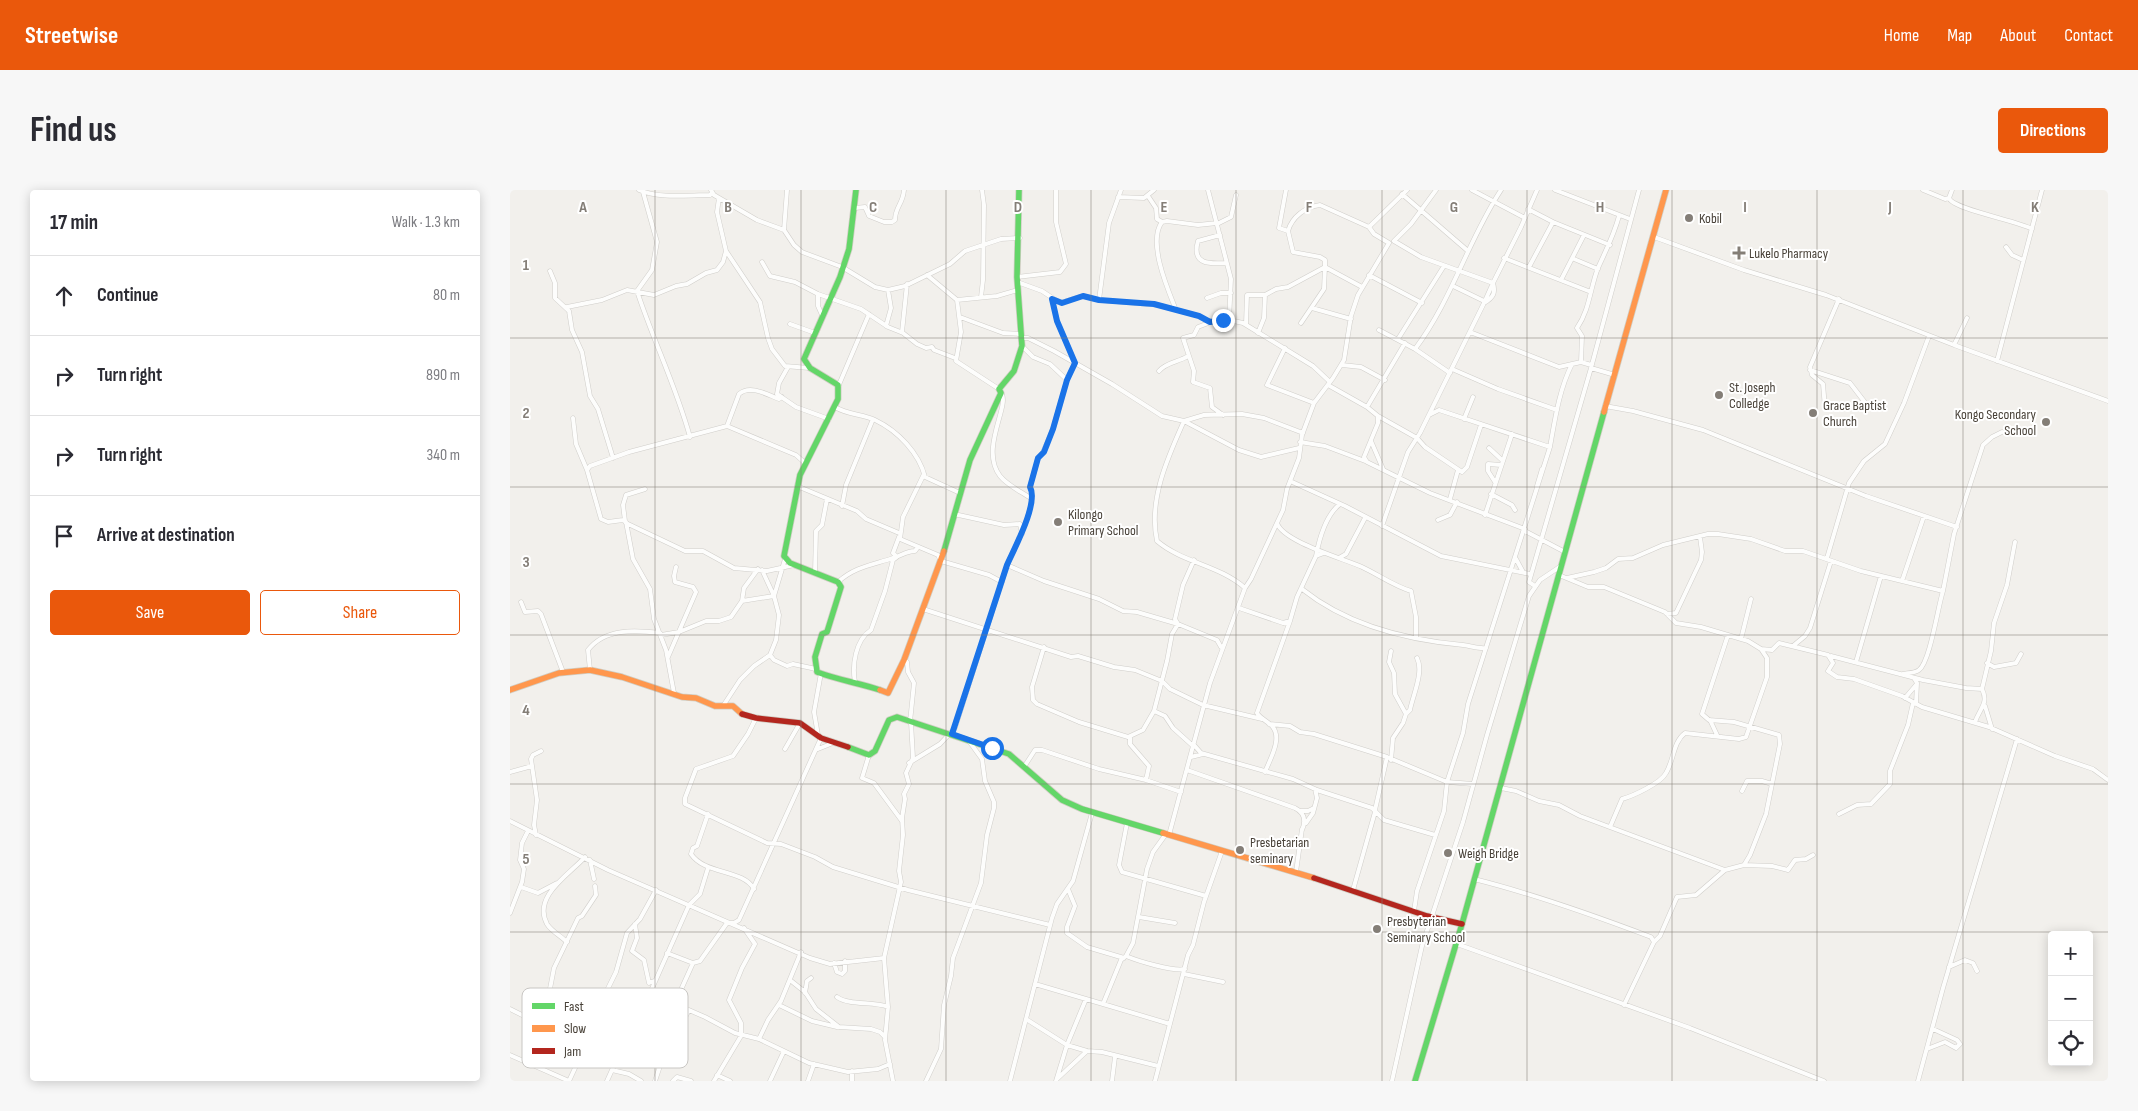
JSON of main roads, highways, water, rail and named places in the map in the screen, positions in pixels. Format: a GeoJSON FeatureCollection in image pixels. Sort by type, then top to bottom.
{"type":"FeatureCollection","features":[{"type":"Feature","properties":{"kind":"main road"},"geometry":{"type":"LineString","coordinates":[[856,190],[856,208],[849,235],[849,249],[832,299],[822,315],[804,359],[810,368],[838,386],[838,399],[805,463],[797,486],[786,536],[785,559],[794,565],[838,582],[840,589],[832,618],[827,632],[822,634],[815,652],[818,671],[837,680],[855,682],[888,693],[904,660],[941,561],[970,460],[1022,346],[1018,290],[1020,238],[1017,202],[1019,190]]}},
{"type":"Feature","properties":{"kind":"main road"},"geometry":{"type":"LineString","coordinates":[[1415,1081],[1462,924],[1666,190]]}},
{"type":"Feature","properties":{"kind":"main road"},"geometry":{"type":"LineString","coordinates":[[510,690],[562,672],[603,671],[682,697],[696,698],[715,706],[733,706],[742,714],[756,718],[800,723],[820,738],[869,755],[875,751],[892,718],[910,722],[968,739],[1009,754],[1062,800],[1092,813],[1296,872],[1414,911],[1462,924]]}},
{"type":"Feature","properties":{"kind":"place","name":"Kobil"},"geometry":{"type":"Point","coordinates":[1689,218]}},
{"type":"Feature","properties":{"kind":"place","name":"Lukelo Pharmacy"},"geometry":{"type":"Point","coordinates":[1739,253]}},
{"type":"Feature","properties":{"kind":"place","name":"St. Joseph Colledge"},"geometry":{"type":"Point","coordinates":[1719,395]}},
{"type":"Feature","properties":{"kind":"place","name":"Grace Baptist Church"},"geometry":{"type":"Point","coordinates":[1813,413]}},
{"type":"Feature","properties":{"kind":"place","name":"Kongo Secondary School"},"geometry":{"type":"Point","coordinates":[2046,422]}},
{"type":"Feature","properties":{"kind":"place","name":"Kilongo Primary School"},"geometry":{"type":"Point","coordinates":[1058,522]}},
{"type":"Feature","properties":{"kind":"place","name":"Presbetarian seminary"},"geometry":{"type":"Point","coordinates":[1240,850]}},
{"type":"Feature","properties":{"kind":"place","name":"Weigh Bridge"},"geometry":{"type":"Point","coordinates":[1448,853]}},
{"type":"Feature","properties":{"kind":"place","name":"Presbyterian Seminary School"},"geometry":{"type":"Point","coordinates":[1377,929]}}]}
